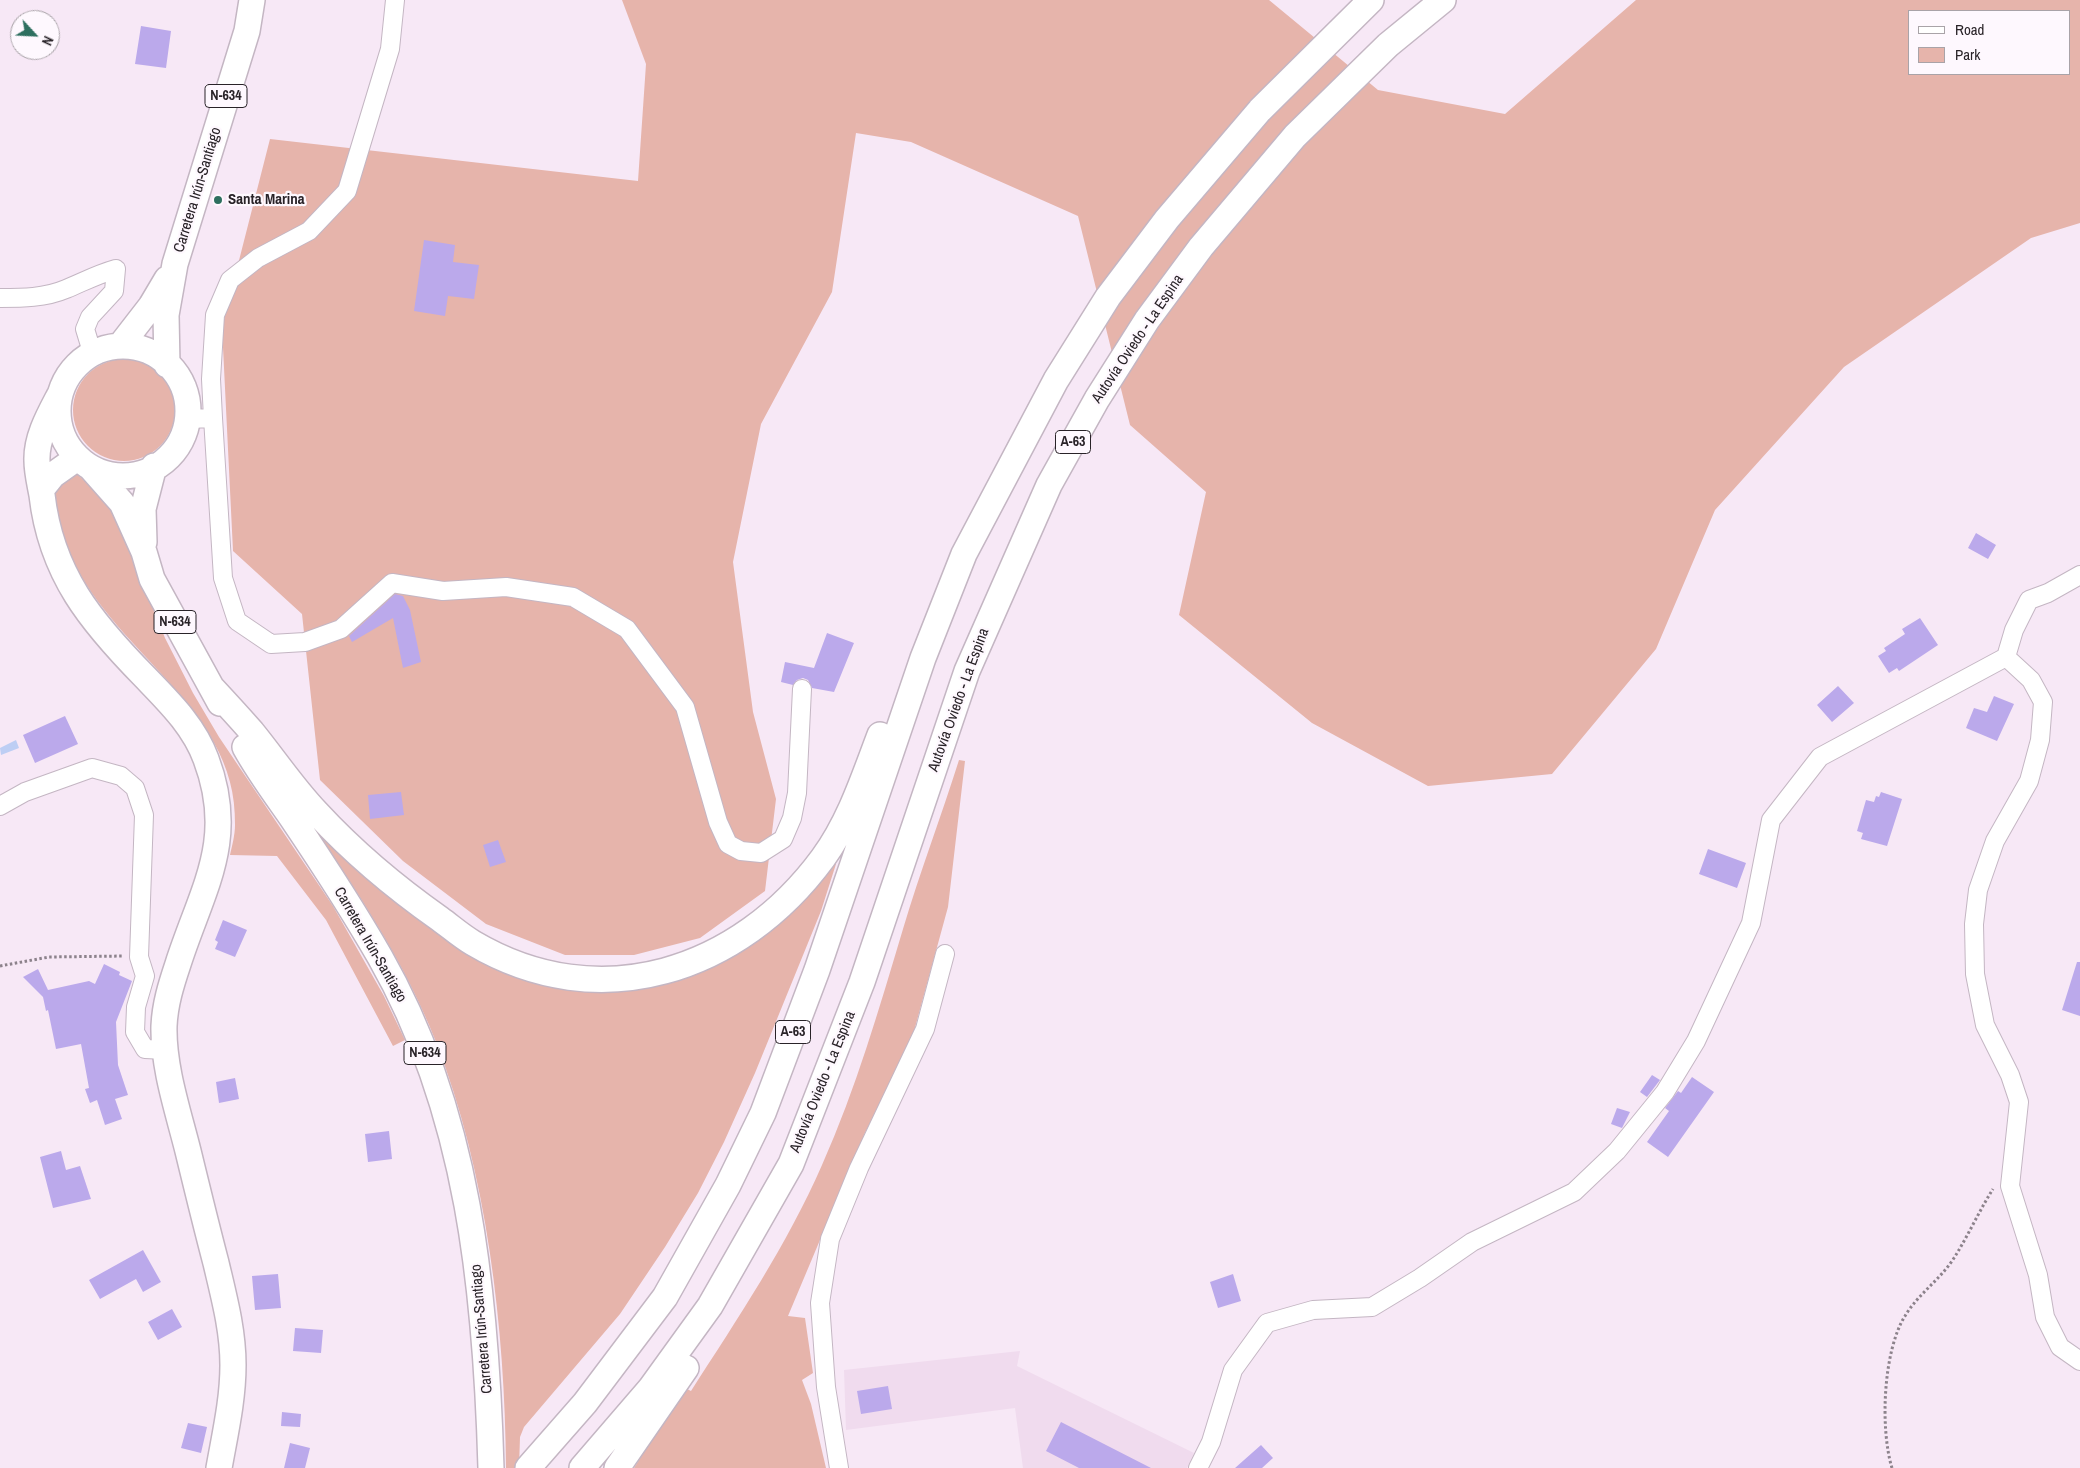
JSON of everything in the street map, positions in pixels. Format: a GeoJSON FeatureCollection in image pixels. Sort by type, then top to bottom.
{"type":"FeatureCollection","features":[{"type":"Feature","properties":{"kind":"highway","name":"Carretera Irún-Santiago"},"geometry":{"type":"LineString","coordinates":[[167,365],[166,314],[175,264],[247,31],[252,0]]}},
{"type":"Feature","properties":{"kind":"highway","name":"A-63"},"geometry":{"type":"LineString","coordinates":[[530,1465],[585,1403],[665,1297],[728,1186],[759,1121],[816,970],[923,658],[964,554],[1056,380],[1108,296],[1166,219],[1260,110],[1371,0]]}},
{"type":"Feature","properties":{"kind":"highway","name":"Autovía Oviedo - La Espina"},"geometry":{"type":"LineString","coordinates":[[582,1468],[676,1354],[710,1306],[791,1164],[862,982],[967,672],[1049,485],[1097,399],[1147,320],[1201,247],[1295,136],[1388,45],[1443,0]]}},
{"type":"Feature","properties":{"kind":"highway","name":"Carretera Irún-Santiago"},"geometry":{"type":"LineString","coordinates":[[120,346],[151,306],[175,264]]}},
{"type":"Feature","properties":{"kind":"highway","name":"N-634"},"geometry":{"type":"LineString","coordinates":[[120,346],[145,350],[175,372],[186,390],[189,419],[181,439],[166,459],[134,474],[112,475],[84,463],[63,441],[58,420],[59,396],[69,375],[80,361],[92,352],[106,347],[120,346]]}},
{"type":"Feature","properties":{"kind":"highway"},"geometry":{"type":"LineString","coordinates":[[59,396],[45,421],[36,458],[46,528],[64,577],[95,622],[183,718],[205,756],[218,798],[220,816],[216,856],[165,1006],[166,1050],[181,1124],[229,1318],[233,1364],[232,1388],[219,1468]]}},
{"type":"Feature","properties":{"kind":"highway","name":"Carretera Irún-Santiago"},"geometry":{"type":"LineString","coordinates":[[84,463],[122,503],[144,552],[152,579],[212,689],[250,756],[348,904],[381,958],[401,997],[430,1065],[453,1136],[471,1226],[482,1315],[491,1468]]}},
{"type":"Feature","properties":{"kind":"highway"},"geometry":{"type":"LineString","coordinates":[[41,490],[53,475],[84,463]]}},
{"type":"Feature","properties":{"kind":"highway","name":"Carretera Irún-Santiago"},"geometry":{"type":"LineString","coordinates":[[144,552],[143,509],[154,466]]}},
{"type":"Feature","properties":{"kind":"highway"},"geometry":{"type":"LineString","coordinates":[[212,689],[251,731],[316,812],[346,843],[410,898],[473,943],[531,968],[562,975],[595,979],[642,977],[689,964],[726,946],[764,922],[795,893],[824,856],[848,817],[927,618],[964,554]]}},
{"type":"Feature","properties":{"kind":"highway"},"geometry":{"type":"LineString","coordinates":[[617,1468],[716,1324],[763,1243],[805,1154],[844,1058],[862,982]]}},
{"type":"Feature","properties":{"kind":"street"},"geometry":{"type":"LineString","coordinates":[[395,0],[390,49],[347,191],[309,231],[258,258],[230,280],[215,315],[211,379],[223,578],[237,621],[271,644],[305,642],[341,629],[392,583],[443,591],[506,587],[573,597],[627,629],[685,707],[718,822],[728,844],[741,851],[761,853],[783,839],[792,818],[797,793],[802,689]]}},
{"type":"Feature","properties":{"kind":"street"},"geometry":{"type":"LineString","coordinates":[[0,298],[26,298],[64,290],[116,268],[114,291],[90,318],[85,329],[92,352]]}},
{"type":"Feature","properties":{"kind":"street"},"geometry":{"type":"LineString","coordinates":[[0,290],[26,298]]}},
{"type":"Feature","properties":{"kind":"street"},"geometry":{"type":"LineString","coordinates":[[189,419],[213,418]]}},
{"type":"Feature","properties":{"kind":"street"},"geometry":{"type":"LineString","coordinates":[[1198,1468],[1211,1442],[1233,1370],[1267,1323],[1313,1310],[1372,1307],[1420,1278],[1472,1242],[1574,1192],[1617,1151],[1665,1092],[1696,1041],[1751,923],[1771,820],[1820,757],[2006,657],[2014,630],[2029,600],[2048,593],[2080,575]]}},
{"type":"Feature","properties":{"kind":"street"},"geometry":{"type":"LineString","coordinates":[[2006,657],[2030,680],[2043,702],[2040,740],[2029,781],[1995,841],[1978,890],[1974,924],[1975,974],[1985,1025],[2010,1075],[2018,1102],[2010,1186],[2038,1275],[2045,1317],[2060,1347],[2080,1361]]}},
{"type":"Feature","properties":{"kind":"street"},"geometry":{"type":"LineString","coordinates":[[0,806],[25,792],[92,768],[121,776],[134,788],[144,815],[139,957],[145,976],[136,1007],[135,1032],[145,1049],[166,1050]]}},
{"type":"Feature","properties":{"kind":"street"},"geometry":{"type":"LineString","coordinates":[[839,1468],[826,1387],[820,1303],[830,1239],[859,1168],[926,1029],[945,954]]}},
{"type":"Feature","properties":{"kind":"path"},"geometry":{"type":"LineString","coordinates":[[0,966],[49,957],[139,957]]}},
{"type":"Feature","properties":{"kind":"path"},"geometry":{"type":"LineString","coordinates":[[1892,1468],[1884,1429],[1888,1372],[1898,1334],[1904,1318],[1915,1301],[1931,1288],[1954,1258],[1994,1187]]}},
{"type":"Feature","properties":{"kind":"shaded area"},"geometry":{"type":"Polygon","coordinates":[[[1020,1351],[1017,1366],[1194,1453],[1187,1468],[1023,1468],[1015,1408],[846,1430],[844,1370],[1020,1351]]]}},
{"type":"Feature","properties":{"kind":"green space"},"geometry":{"type":"Polygon","coordinates":[[[622,0],[1269,0],[1378,90],[1505,114],[1636,0],[2080,0],[2080,223],[2031,238],[1844,367],[1715,510],[1656,649],[1552,774],[1428,786],[1312,723],[1179,615],[1206,492],[1130,425],[1078,216],[911,142],[856,133],[832,292],[761,424],[733,562],[753,712],[776,799],[765,891],[700,938],[634,955],[565,955],[486,924],[403,861],[320,780],[302,614],[233,551],[222,327],[270,139],[638,181],[646,64],[622,0]]]}},
{"type":"Feature","properties":{"kind":"green space"},"geometry":{"type":"Polygon","coordinates":[[[124,359],[143,363],[160,374],[171,391],[175,410],[171,429],[160,446],[143,457],[124,461],[105,457],[88,446],[77,429],[73,410],[77,391],[88,374],[105,363],[124,359]]]}},
{"type":"Feature","properties":{"kind":"green space"},"geometry":{"type":"Polygon","coordinates":[[[76,473],[110,504],[165,638],[193,693],[219,737],[333,906],[384,996],[405,1040],[393,1046],[326,920],[277,856],[230,855],[235,825],[230,782],[214,743],[191,708],[104,610],[80,574],[63,535],[56,503],[56,483],[76,473]]]}},
{"type":"Feature","properties":{"kind":"green space"},"geometry":{"type":"Polygon","coordinates":[[[959,760],[965,761],[948,907],[913,1035],[865,1133],[788,1316],[805,1318],[813,1373],[802,1380],[811,1404],[826,1468],[634,1468],[662,1423],[687,1389],[691,1391],[744,1309],[778,1252],[822,1165],[846,1107],[866,1048],[959,760]]]}},
{"type":"Feature","properties":{"kind":"green space"},"geometry":{"type":"Polygon","coordinates":[[[309,819],[473,954],[643,985],[832,864],[836,864],[821,911],[755,1073],[724,1142],[698,1193],[665,1247],[620,1314],[524,1427],[520,1437],[519,1468],[506,1468],[502,1361],[490,1252],[480,1197],[454,1092],[424,1012],[395,955],[309,819]]]}},
{"type":"Feature","properties":{"kind":"water"},"geometry":{"type":"Polygon","coordinates":[[[16,740],[19,748],[1,755],[0,748],[16,740]]]}},
{"type":"Feature","properties":{"kind":"building"},"geometry":{"type":"Polygon","coordinates":[[[141,26],[171,31],[166,68],[135,64],[141,26]]]}},
{"type":"Feature","properties":{"kind":"building"},"geometry":{"type":"Polygon","coordinates":[[[424,240],[455,245],[453,262],[479,265],[474,299],[448,296],[445,316],[414,311],[424,240]]]}},
{"type":"Feature","properties":{"kind":"building"},"geometry":{"type":"Polygon","coordinates":[[[1976,533],[1996,545],[1988,559],[1968,548],[1976,533]]]}},
{"type":"Feature","properties":{"kind":"building"},"geometry":{"type":"Polygon","coordinates":[[[395,594],[403,596],[410,610],[421,662],[403,668],[393,618],[352,642],[349,636],[395,594]]]}},
{"type":"Feature","properties":{"kind":"building"},"geometry":{"type":"Polygon","coordinates":[[[1920,618],[1938,645],[1899,671],[1897,668],[1889,673],[1878,656],[1886,651],[1884,648],[1905,634],[1902,629],[1920,618]]]}},
{"type":"Feature","properties":{"kind":"building"},"geometry":{"type":"Polygon","coordinates":[[[827,633],[854,643],[834,692],[812,688],[808,680],[803,678],[797,680],[793,685],[781,682],[785,662],[814,668],[827,633]]]}},
{"type":"Feature","properties":{"kind":"building"},"geometry":{"type":"Polygon","coordinates":[[[1838,686],[1854,703],[1832,722],[1817,705],[1838,686]]]}},
{"type":"Feature","properties":{"kind":"building"},"geometry":{"type":"Polygon","coordinates":[[[1994,696],[2014,704],[1997,741],[1966,728],[1974,708],[1987,712],[1994,696]]]}},
{"type":"Feature","properties":{"kind":"building"},"geometry":{"type":"Polygon","coordinates":[[[65,716],[78,744],[35,763],[23,735],[65,716]]]}},
{"type":"Feature","properties":{"kind":"building"},"geometry":{"type":"Polygon","coordinates":[[[401,792],[404,815],[370,819],[368,795],[401,792]]]}},
{"type":"Feature","properties":{"kind":"building"},"geometry":{"type":"Polygon","coordinates":[[[1881,792],[1902,799],[1887,846],[1861,839],[1863,833],[1857,831],[1866,800],[1874,802],[1876,796],[1879,797],[1881,792]]]}},
{"type":"Feature","properties":{"kind":"building"},"geometry":{"type":"Polygon","coordinates":[[[498,840],[506,862],[490,867],[483,845],[498,840]]]}},
{"type":"Feature","properties":{"kind":"building"},"geometry":{"type":"Polygon","coordinates":[[[1708,849],[1746,863],[1737,888],[1699,874],[1708,849]]]}},
{"type":"Feature","properties":{"kind":"building"},"geometry":{"type":"Polygon","coordinates":[[[223,920],[247,930],[235,957],[215,949],[218,942],[215,940],[223,920]]]}},
{"type":"Feature","properties":{"kind":"building"},"geometry":{"type":"Polygon","coordinates":[[[2077,962],[2080,962],[2080,1016],[2062,1010],[2077,962]]]}},
{"type":"Feature","properties":{"kind":"building"},"geometry":{"type":"Polygon","coordinates":[[[104,964],[120,972],[119,975],[132,981],[116,1022],[118,1065],[128,1095],[115,1099],[122,1119],[105,1125],[97,1100],[90,1103],[85,1089],[89,1088],[81,1044],[56,1049],[48,1010],[46,1011],[43,997],[23,977],[38,969],[48,990],[89,981],[95,984],[104,964]]]}},
{"type":"Feature","properties":{"kind":"building"},"geometry":{"type":"Polygon","coordinates":[[[1652,1075],[1660,1080],[1647,1097],[1640,1092],[1652,1075]]]}},
{"type":"Feature","properties":{"kind":"building"},"geometry":{"type":"Polygon","coordinates":[[[1692,1077],[1714,1092],[1668,1157],[1647,1142],[1669,1111],[1665,1108],[1678,1091],[1681,1093],[1692,1077]]]}},
{"type":"Feature","properties":{"kind":"building"},"geometry":{"type":"Polygon","coordinates":[[[235,1078],[239,1099],[219,1103],[216,1082],[235,1078]]]}},
{"type":"Feature","properties":{"kind":"building"},"geometry":{"type":"Polygon","coordinates":[[[1617,1108],[1630,1112],[1622,1128],[1611,1124],[1617,1108]]]}},
{"type":"Feature","properties":{"kind":"building"},"geometry":{"type":"Polygon","coordinates":[[[389,1131],[392,1159],[368,1162],[365,1134],[389,1131]]]}},
{"type":"Feature","properties":{"kind":"building"},"geometry":{"type":"Polygon","coordinates":[[[61,1151],[66,1170],[80,1166],[91,1199],[53,1208],[40,1157],[61,1151]]]}},
{"type":"Feature","properties":{"kind":"building"},"geometry":{"type":"Polygon","coordinates":[[[143,1250],[161,1282],[143,1292],[136,1279],[100,1299],[89,1280],[143,1250]]]}},
{"type":"Feature","properties":{"kind":"building"},"geometry":{"type":"Polygon","coordinates":[[[278,1274],[281,1308],[255,1310],[252,1276],[278,1274]]]}},
{"type":"Feature","properties":{"kind":"building"},"geometry":{"type":"Polygon","coordinates":[[[1233,1274],[1241,1301],[1218,1308],[1210,1282],[1233,1274]]]}},
{"type":"Feature","properties":{"kind":"building"},"geometry":{"type":"Polygon","coordinates":[[[172,1309],[182,1327],[158,1340],[148,1322],[172,1309]]]}},
{"type":"Feature","properties":{"kind":"building"},"geometry":{"type":"Polygon","coordinates":[[[295,1328],[323,1330],[321,1353],[293,1351],[295,1328]]]}},
{"type":"Feature","properties":{"kind":"building"},"geometry":{"type":"Polygon","coordinates":[[[888,1386],[892,1409],[861,1414],[857,1391],[888,1386]]]}},
{"type":"Feature","properties":{"kind":"building"},"geometry":{"type":"Polygon","coordinates":[[[282,1412],[301,1414],[300,1427],[281,1426],[282,1412]]]}},
{"type":"Feature","properties":{"kind":"building"},"geometry":{"type":"Polygon","coordinates":[[[1061,1422],[1151,1468],[1079,1468],[1046,1451],[1061,1422]]]}},
{"type":"Feature","properties":{"kind":"building"},"geometry":{"type":"Polygon","coordinates":[[[188,1423],[207,1427],[201,1453],[181,1448],[188,1423]]]}},
{"type":"Feature","properties":{"kind":"building"},"geometry":{"type":"Polygon","coordinates":[[[290,1443],[310,1448],[305,1468],[284,1468],[290,1443]]]}},
{"type":"Feature","properties":{"kind":"building"},"geometry":{"type":"Polygon","coordinates":[[[1261,1445],[1273,1458],[1262,1468],[1235,1468],[1261,1445]]]}},
{"type":"Feature","properties":{"kind":"place","name":"Santa Marina"},"geometry":{"type":"Point","coordinates":[218,200]}}]}
